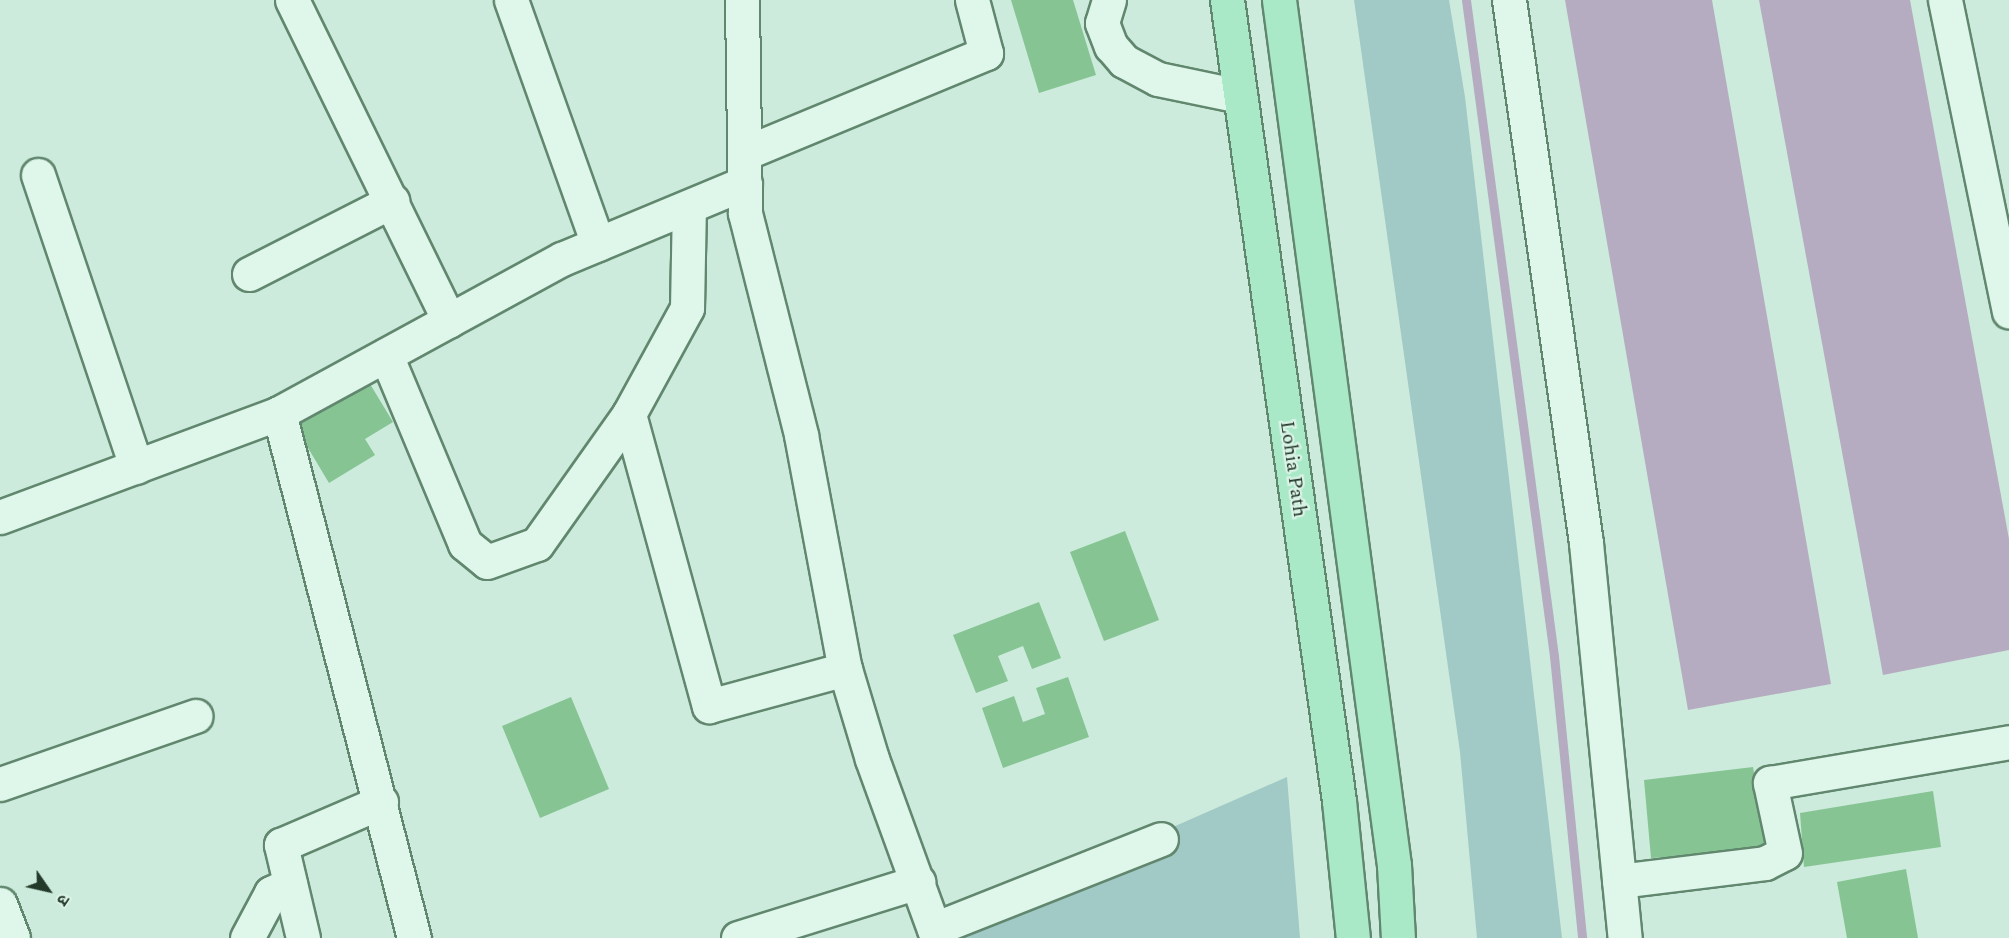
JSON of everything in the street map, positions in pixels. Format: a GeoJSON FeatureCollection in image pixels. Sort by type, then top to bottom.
{"type":"FeatureCollection","features":[{"type":"Feature","properties":{"kind":"main road","name":"Lohia Path"},"geometry":{"type":"LineString","coordinates":[[1227,0],[1340,801],[1353,938]]}},
{"type":"Feature","properties":{"kind":"main road"},"geometry":{"type":"LineString","coordinates":[[1279,0],[1392,853],[1398,938]]}},
{"type":"Feature","properties":{"kind":"street"},"geometry":{"type":"LineString","coordinates":[[292,0],[449,321]]}},
{"type":"Feature","properties":{"kind":"street"},"geometry":{"type":"LineString","coordinates":[[511,0],[598,244]]}},
{"type":"Feature","properties":{"kind":"street"},"geometry":{"type":"LineString","coordinates":[[742,0],[745,213],[801,435],[845,669],[872,759],[936,933],[1161,839]]}},
{"type":"Feature","properties":{"kind":"street"},"geometry":{"type":"LineString","coordinates":[[0,517],[279,413],[598,244],[689,207],[745,168],[986,53],[972,0]]}},
{"type":"Feature","properties":{"kind":"street"},"geometry":{"type":"LineString","coordinates":[[1109,0],[1102,22],[1111,46],[1124,61],[1158,79],[1240,96]]}},
{"type":"Feature","properties":{"kind":"street"},"geometry":{"type":"LineString","coordinates":[[1509,0],[1586,543],[1625,938]]}},
{"type":"Feature","properties":{"kind":"street"},"geometry":{"type":"LineString","coordinates":[[1945,0],[2009,311]]}},
{"type":"Feature","properties":{"kind":"street"},"geometry":{"type":"LineString","coordinates":[[38,176],[136,467]]}},
{"type":"Feature","properties":{"kind":"street"},"geometry":{"type":"LineString","coordinates":[[249,274],[392,201]]}},
{"type":"Feature","properties":{"kind":"street"},"geometry":{"type":"LineString","coordinates":[[386,355],[465,544],[487,562],[537,544],[629,414],[687,308],[689,207]]}},
{"type":"Feature","properties":{"kind":"street"},"geometry":{"type":"LineString","coordinates":[[279,413],[381,801],[414,938]]}},
{"type":"Feature","properties":{"kind":"street"},"geometry":{"type":"LineString","coordinates":[[629,414],[709,706],[845,669]]}},
{"type":"Feature","properties":{"kind":"street"},"geometry":{"type":"LineString","coordinates":[[0,784],[195,716]]}},
{"type":"Feature","properties":{"kind":"street"},"geometry":{"type":"LineString","coordinates":[[1620,881],[1765,863],[1785,853],[1770,783],[2009,742]]}},
{"type":"Feature","properties":{"kind":"street"},"geometry":{"type":"LineString","coordinates":[[303,938],[281,845],[381,801]]}},
{"type":"Feature","properties":{"kind":"street"},"geometry":{"type":"LineString","coordinates":[[738,938],[918,882]]}},
{"type":"Feature","properties":{"kind":"street"},"geometry":{"type":"LineString","coordinates":[[247,938],[271,893],[290,884]]}},
{"type":"Feature","properties":{"kind":"street"},"geometry":{"type":"LineString","coordinates":[[0,904],[13,938]]}},
{"type":"Feature","properties":{"kind":"shaded area"},"geometry":{"type":"Polygon","coordinates":[[[1354,0],[1449,0],[1465,97],[1562,938],[1477,938],[1460,752],[1354,0]]]}},
{"type":"Feature","properties":{"kind":"shaded area"},"geometry":{"type":"Polygon","coordinates":[[[1565,0],[1712,0],[1831,684],[1688,710],[1565,0]]]}},
{"type":"Feature","properties":{"kind":"shaded area"},"geometry":{"type":"Polygon","coordinates":[[[1759,0],[1910,0],[2009,539],[2009,650],[1883,675],[1759,0]]]}},
{"type":"Feature","properties":{"kind":"shaded area"},"geometry":{"type":"Polygon","coordinates":[[[1287,777],[1300,938],[920,938],[1287,777]]]}},
{"type":"Feature","properties":{"kind":"building"},"geometry":{"type":"Polygon","coordinates":[[[1011,0],[1073,0],[1096,75],[1039,93],[1011,0]]]}},
{"type":"Feature","properties":{"kind":"building"},"geometry":{"type":"Polygon","coordinates":[[[367,379],[393,422],[365,439],[375,455],[329,483],[293,423],[367,379]]]}},
{"type":"Feature","properties":{"kind":"building"},"geometry":{"type":"Polygon","coordinates":[[[1125,531],[1159,620],[1104,641],[1070,552],[1125,531]]]}},
{"type":"Feature","properties":{"kind":"building"},"geometry":{"type":"Polygon","coordinates":[[[1039,602],[1061,658],[1032,669],[1023,646],[998,656],[1008,681],[976,693],[953,635],[1039,602]]]}},
{"type":"Feature","properties":{"kind":"building"},"geometry":{"type":"Polygon","coordinates":[[[1068,677],[1089,737],[1003,768],[982,708],[1014,696],[1023,722],[1045,714],[1036,688],[1068,677]]]}},
{"type":"Feature","properties":{"kind":"building"},"geometry":{"type":"Polygon","coordinates":[[[571,697],[609,789],[540,818],[502,726],[571,697]]]}},
{"type":"Feature","properties":{"kind":"building"},"geometry":{"type":"Polygon","coordinates":[[[1753,767],[1768,851],[1651,858],[1644,780],[1753,767]]]}},
{"type":"Feature","properties":{"kind":"building"},"geometry":{"type":"Polygon","coordinates":[[[1933,791],[1941,847],[1804,867],[1800,813],[1933,791]]]}},
{"type":"Feature","properties":{"kind":"building"},"geometry":{"type":"Polygon","coordinates":[[[1906,869],[1918,938],[1847,938],[1837,882],[1906,869]]]}},
{"type":"Feature","properties":{"kind":"waterway"},"geometry":{"type":"LineString","coordinates":[[1466,0],[1554,656],[1582,938]]}}]}
